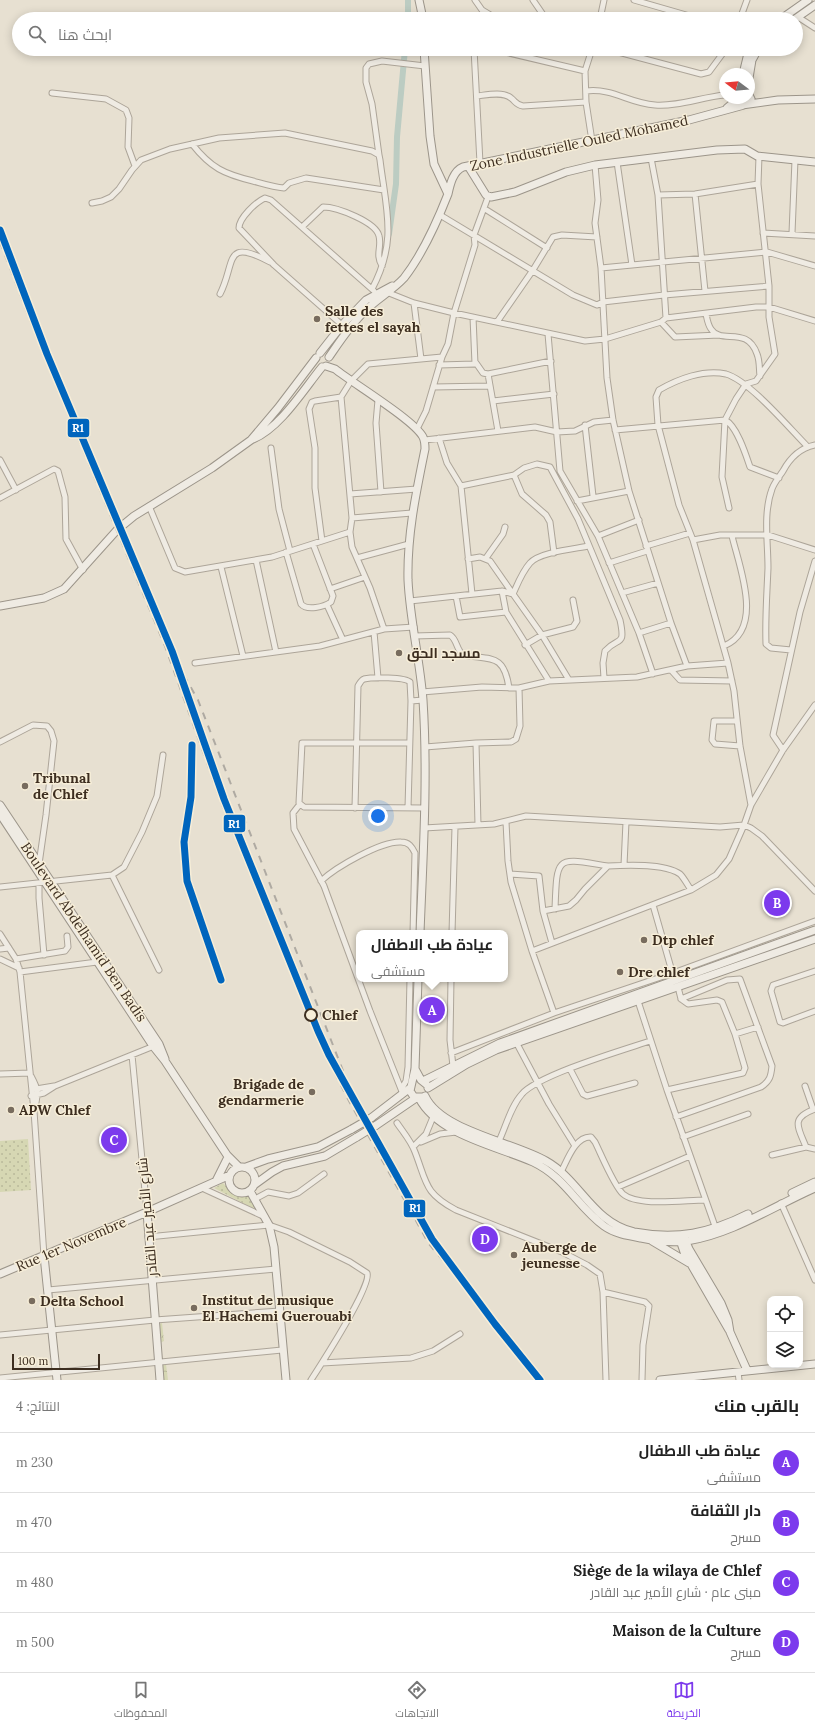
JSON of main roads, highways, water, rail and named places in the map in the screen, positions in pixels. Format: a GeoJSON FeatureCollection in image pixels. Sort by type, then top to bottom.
{"type":"FeatureCollection","features":[{"type":"Feature","properties":{"kind":"main road"},"geometry":{"type":"LineString","coordinates":[[418,0],[421,12]]}},
{"type":"Feature","properties":{"kind":"main road"},"geometry":{"type":"LineString","coordinates":[[791,12],[808,0]]}},
{"type":"Feature","properties":{"kind":"main road"},"geometry":{"type":"LineString","coordinates":[[803,13],[815,4]]}},
{"type":"Feature","properties":{"kind":"main road"},"geometry":{"type":"LineString","coordinates":[[425,56],[430,136],[434,164],[448,194]]}},
{"type":"Feature","properties":{"kind":"main road"},"geometry":{"type":"LineString","coordinates":[[745,68],[749,56]]}},
{"type":"Feature","properties":{"kind":"main road"},"geometry":{"type":"LineString","coordinates":[[750,68],[751,56]]}},
{"type":"Feature","properties":{"kind":"main road"},"geometry":{"type":"LineString","coordinates":[[755,97],[769,101],[815,99]]}},
{"type":"Feature","properties":{"kind":"main road","name":"Zone Industrielle Ouled Mohamed"},"geometry":{"type":"LineString","coordinates":[[376,293],[389,293],[398,284],[428,240],[440,215],[452,179],[460,168],[689,120],[746,105],[769,101]]}},
{"type":"Feature","properties":{"kind":"main road","name":"Zone Industrielle Ouled Mohamed"},"geometry":{"type":"LineString","coordinates":[[726,110],[732,104]]}},
{"type":"Feature","properties":{"kind":"main road"},"geometry":{"type":"LineString","coordinates":[[468,166],[488,197],[515,192],[566,172],[595,165],[651,158],[745,149],[759,156],[815,162]]}},
{"type":"Feature","properties":{"kind":"main road"},"geometry":{"type":"LineString","coordinates":[[251,440],[278,408],[342,325],[366,300],[376,293],[398,284]]}},
{"type":"Feature","properties":{"kind":"main road"},"geometry":{"type":"LineString","coordinates":[[0,606],[54,595],[64,589],[117,530],[149,506],[222,461],[251,440],[262,435],[284,414],[327,362],[376,293]]}},
{"type":"Feature","properties":{"kind":"main road"},"geometry":{"type":"LineString","coordinates":[[318,356],[324,353],[327,362],[335,369],[417,429],[425,440],[425,449],[412,513],[409,544],[410,601],[423,700],[425,747],[420,930]]}},
{"type":"Feature","properties":{"kind":"main road"},"geometry":{"type":"LineString","coordinates":[[318,356],[318,365],[327,362]]}},
{"type":"Feature","properties":{"kind":"main road","name":"Boulevard Abdelhamid Ben Badis"},"geometry":{"type":"LineString","coordinates":[[0,805],[39,864],[45,883],[156,1045],[227,1157],[230,1173]]}},
{"type":"Feature","properties":{"kind":"main road","name":"Boulevard Abdelhamid Ben Badis"},"geometry":{"type":"LineString","coordinates":[[0,814],[97,962],[156,1045]]}},
{"type":"Feature","properties":{"kind":"main road"},"geometry":{"type":"LineString","coordinates":[[815,930],[674,977],[636,994],[500,1043],[412,1085],[371,1118],[311,1150],[268,1158],[230,1173],[229,1184],[235,1192],[244,1193],[272,1172],[283,1166],[325,1156],[420,1097],[428,1088],[467,1064],[516,1042],[815,939]]}},
{"type":"Feature","properties":{"kind":"main road"},"geometry":{"type":"LineString","coordinates":[[418,982],[415,1069],[411,1093],[430,1104],[446,1119],[534,1154],[561,1172],[602,1217],[610,1223],[634,1232],[697,1239],[718,1234],[815,1188]]}},
{"type":"Feature","properties":{"kind":"main road"},"geometry":{"type":"LineString","coordinates":[[415,1069],[428,1088]]}},
{"type":"Feature","properties":{"kind":"main road"},"geometry":{"type":"LineString","coordinates":[[420,1097],[433,1117],[459,1132],[532,1162],[554,1174],[588,1211],[609,1230],[617,1233],[650,1240],[682,1238],[716,1229],[815,1182]]}},
{"type":"Feature","properties":{"kind":"main road"},"geometry":{"type":"LineString","coordinates":[[216,1181],[227,1157]]}},
{"type":"Feature","properties":{"kind":"main road","name":"Boulevard Abdelhamid Ben Badis"},"geometry":{"type":"LineString","coordinates":[[227,1157],[243,1167]]}},
{"type":"Feature","properties":{"kind":"main road"},"geometry":{"type":"LineString","coordinates":[[243,1167],[251,1170],[255,1176],[252,1188],[269,1225],[274,1246],[282,1350],[286,1380]]}},
{"type":"Feature","properties":{"kind":"main road","name":"Rue 1er Novembre"},"geometry":{"type":"LineString","coordinates":[[0,1274],[202,1188],[230,1173]]}},
{"type":"Feature","properties":{"kind":"main road","name":"شارع الأمير عبد القادر"},"geometry":{"type":"LineString","coordinates":[[147,1212],[160,1380]]}},
{"type":"Feature","properties":{"kind":"main road"},"geometry":{"type":"LineString","coordinates":[[682,1238],[720,1303],[728,1320],[730,1332]]}},
{"type":"Feature","properties":{"kind":"main road"},"geometry":{"type":"LineString","coordinates":[[682,1238],[691,1264],[723,1323],[730,1332],[747,1370]]}},
{"type":"Feature","properties":{"kind":"main road"},"geometry":{"type":"LineString","coordinates":[[693,1255],[697,1239]]}},
{"type":"Feature","properties":{"kind":"main road"},"geometry":{"type":"LineString","coordinates":[[650,1240],[691,1264]]}},
{"type":"Feature","properties":{"kind":"main road"},"geometry":{"type":"LineString","coordinates":[[44,1256],[56,1376]]}},
{"type":"Feature","properties":{"kind":"main road"},"geometry":{"type":"LineString","coordinates":[[660,1380],[815,1364]]}},
{"type":"Feature","properties":{"kind":"waterway"},"geometry":{"type":"LineString","coordinates":[[408,0],[408,12]]}},
{"type":"Feature","properties":{"kind":"waterway"},"geometry":{"type":"LineString","coordinates":[[389,234],[396,184],[397,137],[404,56]]}},
{"type":"Feature","properties":{"kind":"railway"},"geometry":{"type":"LineString","coordinates":[[0,242],[44,356],[165,646],[224,810],[324,1052],[349,1101],[429,1244],[463,1284],[492,1325],[537,1380]]}},
{"type":"Feature","properties":{"kind":"railway"},"geometry":{"type":"LineString","coordinates":[[177,663],[198,700],[356,1104]]}},
{"type":"Feature","properties":{"kind":"railway"},"geometry":{"type":"LineString","coordinates":[[192,745],[191,797],[184,842],[187,881],[221,980]]}},
{"type":"Feature","properties":{"kind":"place","name":"Salle des fettes el sayah"},"geometry":{"type":"Point","coordinates":[317,319]}},
{"type":"Feature","properties":{"kind":"place","name":"مسجد الحق"},"geometry":{"type":"Point","coordinates":[399,653]}},
{"type":"Feature","properties":{"kind":"place","name":"Tribunal de Chlef"},"geometry":{"type":"Point","coordinates":[25,786]}},
{"type":"Feature","properties":{"kind":"place","name":"دار الثقافة"},"geometry":{"type":"Point","coordinates":[777,903]}},
{"type":"Feature","properties":{"kind":"place","name":"Dtp chlef"},"geometry":{"type":"Point","coordinates":[644,940]}},
{"type":"Feature","properties":{"kind":"place","name":"Dre chlef"},"geometry":{"type":"Point","coordinates":[620,972]}},
{"type":"Feature","properties":{"kind":"place","name":"عيادة طب الاطفال"},"geometry":{"type":"Point","coordinates":[432,1010]}},
{"type":"Feature","properties":{"kind":"place","name":"Chlef"},"geometry":{"type":"Point","coordinates":[311,1015]}},
{"type":"Feature","properties":{"kind":"place","name":"Brigade de gendarmerie"},"geometry":{"type":"Point","coordinates":[312,1092]}},
{"type":"Feature","properties":{"kind":"place","name":"APW Chlef"},"geometry":{"type":"Point","coordinates":[11,1110]}},
{"type":"Feature","properties":{"kind":"place","name":"Siège de la wilaya de Chlef"},"geometry":{"type":"Point","coordinates":[114,1140]}},
{"type":"Feature","properties":{"kind":"place","name":"Maison de la Culture"},"geometry":{"type":"Point","coordinates":[485,1239]}},
{"type":"Feature","properties":{"kind":"place","name":"Auberge de jeunesse"},"geometry":{"type":"Point","coordinates":[514,1255]}},
{"type":"Feature","properties":{"kind":"place","name":"Delta School"},"geometry":{"type":"Point","coordinates":[32,1301]}},
{"type":"Feature","properties":{"kind":"place","name":"Institut de musique El Hachemi Guerouabi"},"geometry":{"type":"Point","coordinates":[194,1308]}}]}
